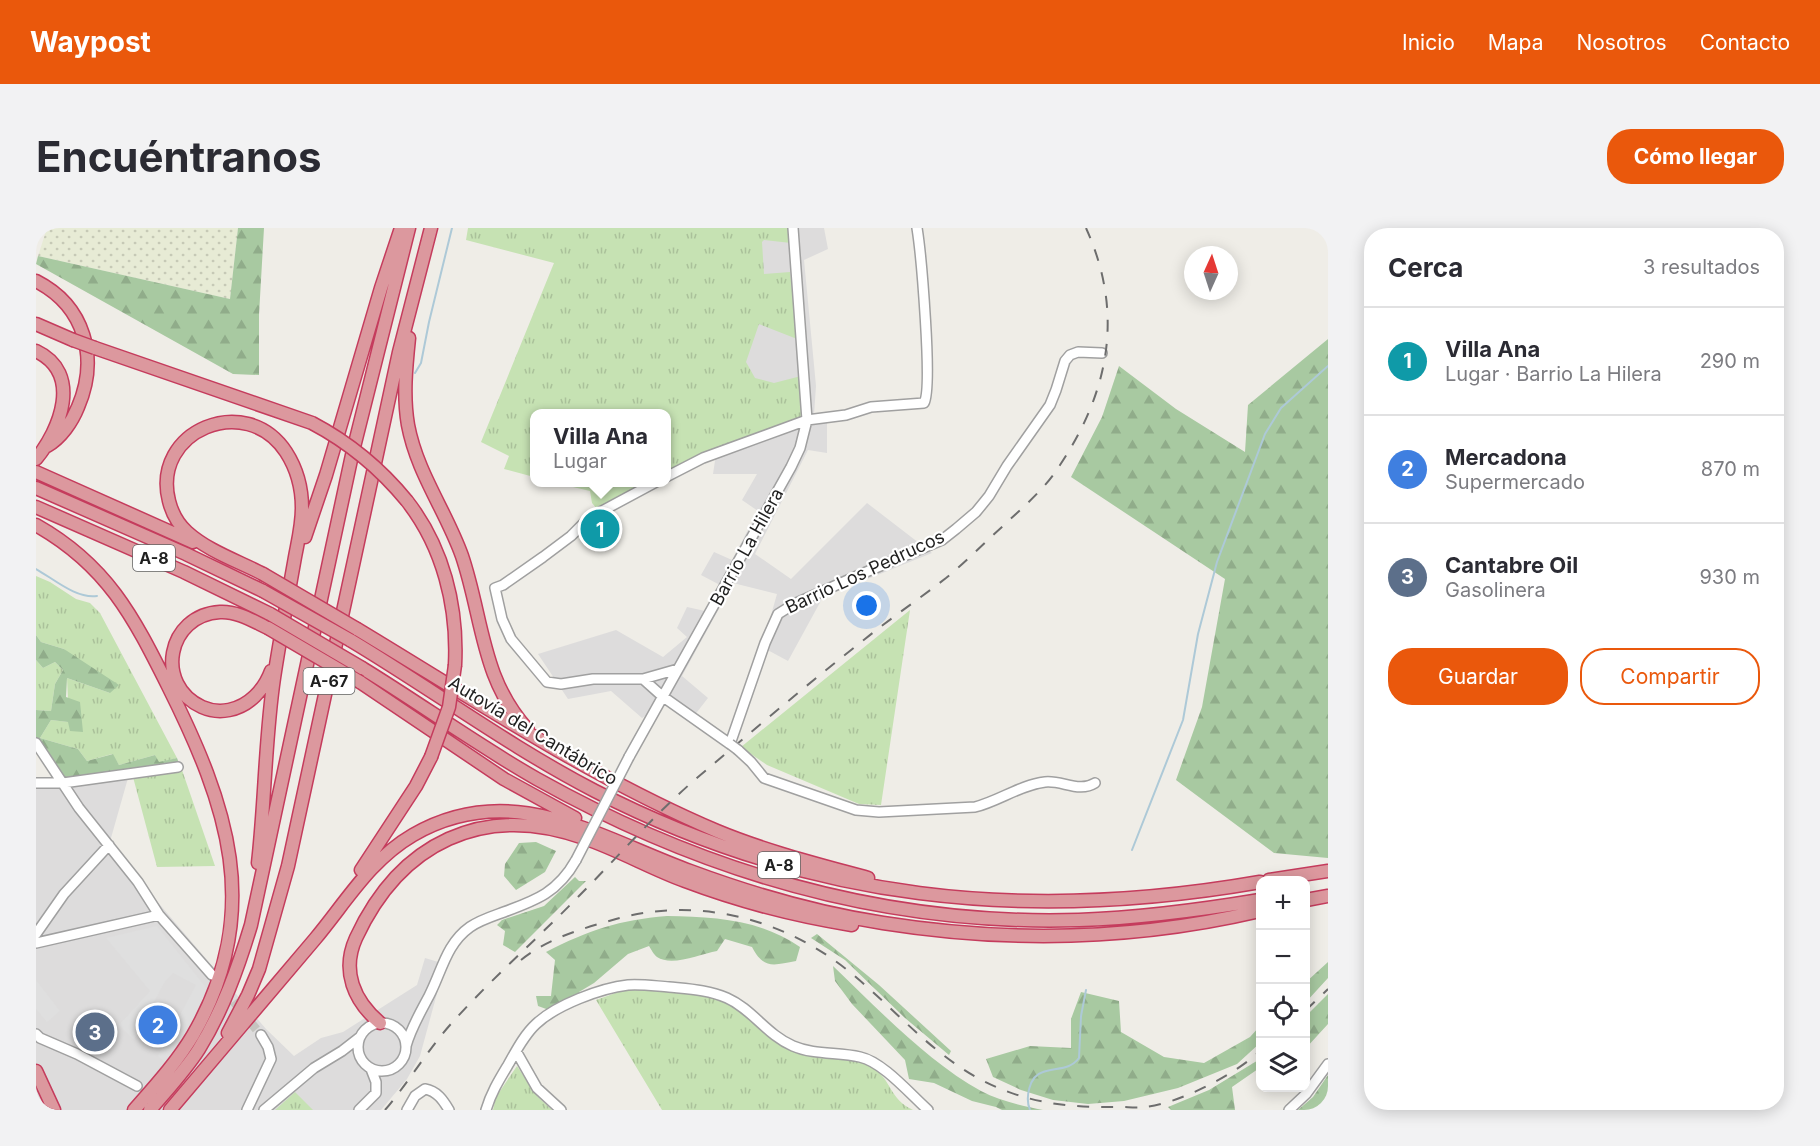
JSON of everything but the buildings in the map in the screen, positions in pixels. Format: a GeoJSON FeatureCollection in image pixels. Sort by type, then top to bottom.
{"type":"FeatureCollection","features":[{"type":"Feature","properties":{"kind":"highway"},"geometry":{"type":"LineString","coordinates":[[293,572],[326,475],[401,228]]}},
{"type":"Feature","properties":{"kind":"highway","name":"A-67"},"geometry":{"type":"LineString","coordinates":[[150,1110],[198,1050],[220,1011],[234,977],[258,899],[352,455],[409,228]]}},
{"type":"Feature","properties":{"kind":"highway"},"geometry":{"type":"LineString","coordinates":[[432,228],[414,309],[406,366],[407,413],[413,448],[462,557],[485,651],[495,680],[521,722],[556,750]]}},
{"type":"Feature","properties":{"kind":"highway","name":"A-67"},"geometry":{"type":"LineString","coordinates":[[170,1110],[234,1024],[248,995],[267,943],[299,822],[399,352],[432,228]]}},
{"type":"Feature","properties":{"kind":"highway"},"geometry":{"type":"LineString","coordinates":[[36,281],[56,293],[74,313],[82,332],[87,354],[85,390],[75,414],[54,442],[47,446]]}},
{"type":"Feature","properties":{"kind":"highway"},"geometry":{"type":"LineString","coordinates":[[36,324],[73,340],[312,423],[368,459],[388,478],[407,501],[431,541],[446,581],[455,628],[455,665],[447,716],[431,757],[416,786],[365,864],[294,964]]}},
{"type":"Feature","properties":{"kind":"highway"},"geometry":{"type":"LineString","coordinates":[[36,351],[53,365],[63,392],[59,420],[47,446],[36,459]]}},
{"type":"Feature","properties":{"kind":"highway"},"geometry":{"type":"LineString","coordinates":[[234,977],[245,934],[258,863],[271,708],[280,645],[293,572],[301,526],[302,503],[299,482],[290,459],[275,439],[253,426],[236,422],[210,425],[196,432],[173,459],[167,482],[170,505],[182,526],[193,537],[262,575],[316,606],[353,634],[556,750],[655,802],[708,826],[792,857],[871,879],[933,890],[1010,899],[1081,902]]}},
{"type":"Feature","properties":{"kind":"highway"},"geometry":{"type":"LineString","coordinates":[[36,472],[262,575]]}},
{"type":"Feature","properties":{"kind":"highway","name":"Autovía del Cantábrico"},"geometry":{"type":"LineString","coordinates":[[36,488],[186,554],[353,634],[519,748],[568,777],[630,809],[723,847],[803,871],[899,891],[997,902],[1081,902],[1157,896],[1256,883]]}},
{"type":"Feature","properties":{"kind":"highway","name":"Autovía del Cantábrico"},"geometry":{"type":"LineString","coordinates":[[36,507],[162,562],[270,614],[362,668],[524,771],[595,810],[712,861],[808,891],[904,910],[971,917],[1077,920],[1147,915],[1256,901]]}},
{"type":"Feature","properties":{"kind":"highway"},"geometry":{"type":"LineString","coordinates":[[36,525],[59,539],[94,568],[116,593],[133,618],[178,705],[201,756],[220,808],[228,840],[232,874],[232,906],[227,944],[218,980],[204,1013],[186,1045],[168,1071],[135,1110]]}},
{"type":"Feature","properties":{"kind":"highway"},"geometry":{"type":"LineString","coordinates":[[280,645],[262,690],[233,709],[224,711],[207,709],[192,701],[181,690],[174,675],[172,652],[177,638],[190,623],[201,617],[222,612],[242,616],[268,628],[360,682],[504,779],[624,844]]}},
{"type":"Feature","properties":{"kind":"highway"},"geometry":{"type":"LineString","coordinates":[[170,1110],[383,856],[416,833],[464,815],[491,811],[526,813],[577,825],[733,885],[790,903],[881,923],[1008,936],[1110,934]]}},
{"type":"Feature","properties":{"kind":"highway"},"geometry":{"type":"LineString","coordinates":[[380,1023],[358,998],[352,984],[350,962],[357,937],[382,895],[409,864],[429,849],[452,837],[490,827],[526,826],[564,832],[585,838],[684,881],[789,912],[882,930],[966,939],[1037,939],[1180,926],[1256,912]]}},
{"type":"Feature","properties":{"kind":"highway"},"geometry":{"type":"LineString","coordinates":[[1295,876],[1328,871]]}},
{"type":"Feature","properties":{"kind":"highway"},"geometry":{"type":"LineString","coordinates":[[1310,891],[1328,889]]}},
{"type":"Feature","properties":{"kind":"highway"},"geometry":{"type":"LineString","coordinates":[[1310,899],[1328,896]]}},
{"type":"Feature","properties":{"kind":"highway"},"geometry":{"type":"LineString","coordinates":[[36,1071],[51,1107]]}},
{"type":"Feature","properties":{"kind":"street","name":"Barrio La Hilera"},"geometry":{"type":"LineString","coordinates":[[406,1046],[416,1018],[429,995],[447,953],[464,932],[481,921],[547,894],[564,879],[662,696],[800,448],[807,420],[793,228]]}},
{"type":"Feature","properties":{"kind":"street"},"geometry":{"type":"LineString","coordinates":[[671,474],[703,458],[807,420],[846,415],[871,407],[924,403],[928,391],[928,379],[917,228]]}},
{"type":"Feature","properties":{"kind":"street","name":"Barrio Los Pedrucos"},"geometry":{"type":"LineString","coordinates":[[734,747],[765,643],[778,614],[826,590],[942,540],[956,529],[976,512],[989,496],[1006,466],[1050,405],[1065,361],[1070,355],[1078,352],[1102,353]]}},
{"type":"Feature","properties":{"kind":"street"},"geometry":{"type":"LineString","coordinates":[[648,487],[590,518],[543,557],[503,585],[495,588],[502,619],[511,639],[547,682],[561,684],[592,679],[643,679],[678,669]]}},
{"type":"Feature","properties":{"kind":"street"},"geometry":{"type":"LineString","coordinates":[[643,679],[662,696],[734,747],[764,778],[867,812],[975,807],[988,804],[1006,793],[1037,783],[1056,782],[1085,787],[1095,783]]}},
{"type":"Feature","properties":{"kind":"street"},"geometry":{"type":"LineString","coordinates":[[36,743],[79,808],[138,882],[159,915],[212,975]]}},
{"type":"Feature","properties":{"kind":"street"},"geometry":{"type":"LineString","coordinates":[[36,783],[63,783],[178,767]]}},
{"type":"Feature","properties":{"kind":"street"},"geometry":{"type":"LineString","coordinates":[[36,940],[64,894],[109,845]]}},
{"type":"Feature","properties":{"kind":"street"},"geometry":{"type":"LineString","coordinates":[[36,940],[159,915]]}},
{"type":"Feature","properties":{"kind":"street"},"geometry":{"type":"LineString","coordinates":[[486,1110],[496,1086],[516,1051],[530,1030],[547,1015],[609,989],[639,985],[700,990],[721,995],[733,1001],[778,1037],[798,1048],[814,1052],[857,1056],[872,1062],[928,1110]]}},
{"type":"Feature","properties":{"kind":"street"},"geometry":{"type":"LineString","coordinates":[[264,1110],[366,1029],[380,1023],[395,1027],[416,1018]]}},
{"type":"Feature","properties":{"kind":"street"},"geometry":{"type":"LineString","coordinates":[[371,1069],[387,1070],[397,1065],[404,1057],[406,1046],[402,1035],[395,1027]]}},
{"type":"Feature","properties":{"kind":"street"},"geometry":{"type":"LineString","coordinates":[[247,1110],[271,1059],[270,1051],[261,1035]]}},
{"type":"Feature","properties":{"kind":"street"},"geometry":{"type":"LineString","coordinates":[[359,1110],[376,1093],[376,1082],[371,1069],[360,1057],[358,1047],[360,1036]]}},
{"type":"Feature","properties":{"kind":"street"},"geometry":{"type":"LineString","coordinates":[[38,1038],[68,1049],[137,1086]]}},
{"type":"Feature","properties":{"kind":"street"},"geometry":{"type":"LineString","coordinates":[[516,1051],[537,1088],[561,1110]]}},
{"type":"Feature","properties":{"kind":"street"},"geometry":{"type":"LineString","coordinates":[[332,1057],[360,1057]]}},
{"type":"Feature","properties":{"kind":"street"},"geometry":{"type":"LineString","coordinates":[[1289,1110],[1306,1094],[1328,1064]]}},
{"type":"Feature","properties":{"kind":"street"},"geometry":{"type":"LineString","coordinates":[[407,1110],[415,1096],[425,1089],[439,1096],[449,1110]]}},
{"type":"Feature","properties":{"kind":"shaded area"},"geometry":{"type":"Polygon","coordinates":[[[788,228],[824,228],[828,249],[804,260],[816,386],[814,415],[827,416],[827,453],[808,450],[755,554],[791,579],[867,503],[932,553],[823,597],[788,661],[762,647],[777,594],[733,583],[682,676],[708,698],[690,721],[665,703],[642,718],[611,691],[568,699],[538,654],[616,630],[663,657],[687,637],[677,628],[687,607],[705,611],[720,585],[701,575],[714,552],[732,560],[758,511],[742,500],[757,474],[713,474],[718,441],[765,386],[743,372],[758,236],[788,228]]]}},
{"type":"Feature","properties":{"kind":"shaded area"},"geometry":{"type":"Polygon","coordinates":[[[130,771],[109,845],[266,1029],[294,1056],[321,1038],[343,1032],[417,985],[425,958],[445,964],[420,1056],[407,1079],[381,1110],[36,1110],[36,780],[130,771]]]}},
{"type":"Feature","properties":{"kind":"shaded area"},"geometry":{"type":"Polygon","coordinates":[[[157,926],[208,990],[188,1031],[166,1063],[158,1056],[196,985],[173,973],[164,983],[134,1040],[119,1025],[150,991],[106,938],[157,926]]]}},
{"type":"Feature","properties":{"kind":"shaded area"},"geometry":{"type":"Polygon","coordinates":[[[36,980],[60,1011],[47,1022],[36,1009],[36,980]]]}},
{"type":"Feature","properties":{"kind":"green space"},"geometry":{"type":"Polygon","coordinates":[[[47,228],[238,228],[230,299],[38,256],[47,228]]]}},
{"type":"Feature","properties":{"kind":"green space"},"geometry":{"type":"Polygon","coordinates":[[[238,228],[264,228],[259,315],[259,375],[233,374],[36,264],[38,256],[230,299],[238,228]]]}},
{"type":"Feature","properties":{"kind":"green space"},"geometry":{"type":"Polygon","coordinates":[[[468,228],[790,228],[791,243],[764,240],[762,242],[764,274],[790,272],[797,339],[759,324],[746,362],[755,378],[774,383],[801,376],[804,417],[671,472],[671,409],[530,409],[530,476],[504,469],[509,456],[481,442],[554,263],[466,240],[468,228]]]}},
{"type":"Feature","properties":{"kind":"green space"},"geometry":{"type":"Polygon","coordinates":[[[1328,339],[1328,858],[1274,853],[1176,780],[1202,707],[1225,579],[1071,477],[1102,417],[1119,366],[1176,409],[1245,452],[1248,405],[1328,339]]]}},
{"type":"Feature","properties":{"kind":"green space"},"geometry":{"type":"Polygon","coordinates":[[[573,487],[643,487],[597,509],[592,503],[590,491],[573,487]]]}},
{"type":"Feature","properties":{"kind":"green space"},"geometry":{"type":"Polygon","coordinates":[[[36,576],[76,599],[90,603],[100,613],[177,758],[158,763],[155,755],[119,765],[112,754],[87,761],[78,749],[40,738],[51,720],[69,722],[67,678],[110,693],[64,649],[41,642],[36,635],[36,576]]]}},
{"type":"Feature","properties":{"kind":"green space"},"geometry":{"type":"Polygon","coordinates":[[[910,610],[881,805],[859,804],[767,765],[741,747],[910,610]]]}},
{"type":"Feature","properties":{"kind":"green space"},"geometry":{"type":"Polygon","coordinates":[[[36,635],[41,642],[64,649],[119,685],[110,693],[67,678],[66,697],[80,702],[83,732],[70,731],[68,722],[51,720],[40,738],[78,749],[87,761],[113,754],[119,765],[155,755],[159,762],[177,758],[179,763],[66,779],[36,739],[36,710],[51,711],[55,684],[63,670],[55,662],[43,668],[36,660],[36,635]]]}},
{"type":"Feature","properties":{"kind":"green space"},"geometry":{"type":"Polygon","coordinates":[[[36,660],[43,668],[55,662],[63,670],[55,684],[51,711],[36,710],[36,660]]]}},
{"type":"Feature","properties":{"kind":"green space"},"geometry":{"type":"Polygon","coordinates":[[[182,770],[215,866],[157,867],[133,777],[182,770]]]}},
{"type":"Feature","properties":{"kind":"green space"},"geometry":{"type":"Polygon","coordinates":[[[536,842],[556,851],[545,872],[516,890],[504,876],[505,864],[519,843],[536,842]]]}},
{"type":"Feature","properties":{"kind":"green space"},"geometry":{"type":"Polygon","coordinates":[[[575,877],[579,881],[586,881],[515,952],[503,945],[505,931],[497,925],[502,920],[544,906],[575,877]]]}},
{"type":"Feature","properties":{"kind":"green space"},"geometry":{"type":"Polygon","coordinates":[[[667,916],[736,921],[769,930],[800,947],[796,961],[782,964],[765,963],[752,947],[725,939],[717,951],[670,961],[657,957],[649,946],[628,954],[594,983],[579,992],[584,995],[549,1010],[538,1006],[536,996],[551,996],[555,960],[546,952],[605,927],[634,920],[667,916]]]}},
{"type":"Feature","properties":{"kind":"green space"},"geometry":{"type":"Polygon","coordinates":[[[817,934],[879,985],[951,1051],[949,1055],[905,1018],[845,960],[811,938],[817,934]]]}},
{"type":"Feature","properties":{"kind":"green space"},"geometry":{"type":"Polygon","coordinates":[[[1328,962],[1328,978],[1310,998],[1310,978],[1328,962]]]}},
{"type":"Feature","properties":{"kind":"green space"},"geometry":{"type":"Polygon","coordinates":[[[833,966],[922,1050],[961,1079],[996,1098],[1043,1110],[1002,1110],[972,1101],[934,1083],[909,1079],[905,1060],[852,1004],[835,981],[833,966]]]}},
{"type":"Feature","properties":{"kind":"green space"},"geometry":{"type":"Polygon","coordinates":[[[624,990],[683,992],[722,1001],[746,1015],[772,1038],[789,1049],[799,1053],[864,1063],[879,1073],[899,1100],[913,1110],[662,1110],[596,1000],[624,990]]]}},
{"type":"Feature","properties":{"kind":"green space"},"geometry":{"type":"Polygon","coordinates":[[[1081,992],[1119,1001],[1121,1032],[1164,1057],[1204,1063],[1250,1037],[1256,1030],[1256,1047],[1237,1064],[1178,1088],[1124,1101],[1088,1104],[1053,1100],[1021,1090],[993,1077],[986,1059],[1030,1046],[1071,1048],[1071,1019],[1081,992]]]}},
{"type":"Feature","properties":{"kind":"green space"},"geometry":{"type":"Polygon","coordinates":[[[1328,994],[1328,1024],[1310,1044],[1310,1038],[1310,1012],[1328,994]]]}},
{"type":"Feature","properties":{"kind":"green space"},"geometry":{"type":"Polygon","coordinates":[[[1256,1061],[1256,1070],[1232,1087],[1235,1110],[1171,1110],[1168,1107],[1209,1090],[1256,1061]]]}},
{"type":"Feature","properties":{"kind":"green space"},"geometry":{"type":"Polygon","coordinates":[[[517,1066],[537,1096],[552,1110],[493,1110],[496,1097],[517,1066]]]}},
{"type":"Feature","properties":{"kind":"green space"},"geometry":{"type":"Polygon","coordinates":[[[1328,1075],[1328,1110],[1298,1110],[1313,1097],[1328,1075]]]}},
{"type":"Feature","properties":{"kind":"green space"},"geometry":{"type":"Polygon","coordinates":[[[295,1092],[313,1110],[275,1110],[295,1092]]]}},
{"type":"Feature","properties":{"kind":"waterway"},"geometry":{"type":"LineString","coordinates":[[415,373],[421,363],[452,228]]}},
{"type":"Feature","properties":{"kind":"waterway"},"geometry":{"type":"LineString","coordinates":[[1132,850],[1183,720],[1198,634],[1217,562],[1265,434],[1281,408],[1328,366]]}},
{"type":"Feature","properties":{"kind":"waterway"},"geometry":{"type":"LineString","coordinates":[[36,569],[73,591],[97,596]]}},
{"type":"Feature","properties":{"kind":"waterway"},"geometry":{"type":"LineString","coordinates":[[1030,1110],[1028,1094],[1034,1078],[1048,1070],[1071,1065],[1079,1058],[1081,1016],[1086,990]]}},
{"type":"Feature","properties":{"kind":"tunnel"},"geometry":{"type":"LineString","coordinates":[[225,991],[261,1035]]}},
{"type":"Feature","properties":{"kind":"railway"},"geometry":{"type":"LineString","coordinates":[[385,1110],[465,1008],[671,802],[824,672],[953,572],[1048,482],[1077,437],[1090,408],[1100,379],[1106,350],[1108,320],[1105,290],[1098,259],[1086,228]]}},
{"type":"Feature","properties":{"kind":"railway"},"geometry":{"type":"LineString","coordinates":[[521,960],[567,935],[591,926],[648,912],[681,910],[713,912],[744,918],[804,941],[831,958],[857,978],[929,1043],[959,1067],[976,1077],[1011,1093],[1064,1105],[1135,1107],[1157,1105],[1205,1087],[1256,1054]]}},
{"type":"Feature","properties":{"kind":"railway"},"geometry":{"type":"LineString","coordinates":[[1310,1006],[1328,989]]}},
{"type":"Feature","properties":{"kind":"place","name":"Villa Ana"},"geometry":{"type":"Point","coordinates":[600,529]}},
{"type":"Feature","properties":{"kind":"place","name":"Mercadona"},"geometry":{"type":"Point","coordinates":[158,1025]}},
{"type":"Feature","properties":{"kind":"place","name":"Cantabre Oil"},"geometry":{"type":"Point","coordinates":[95,1032]}}]}
